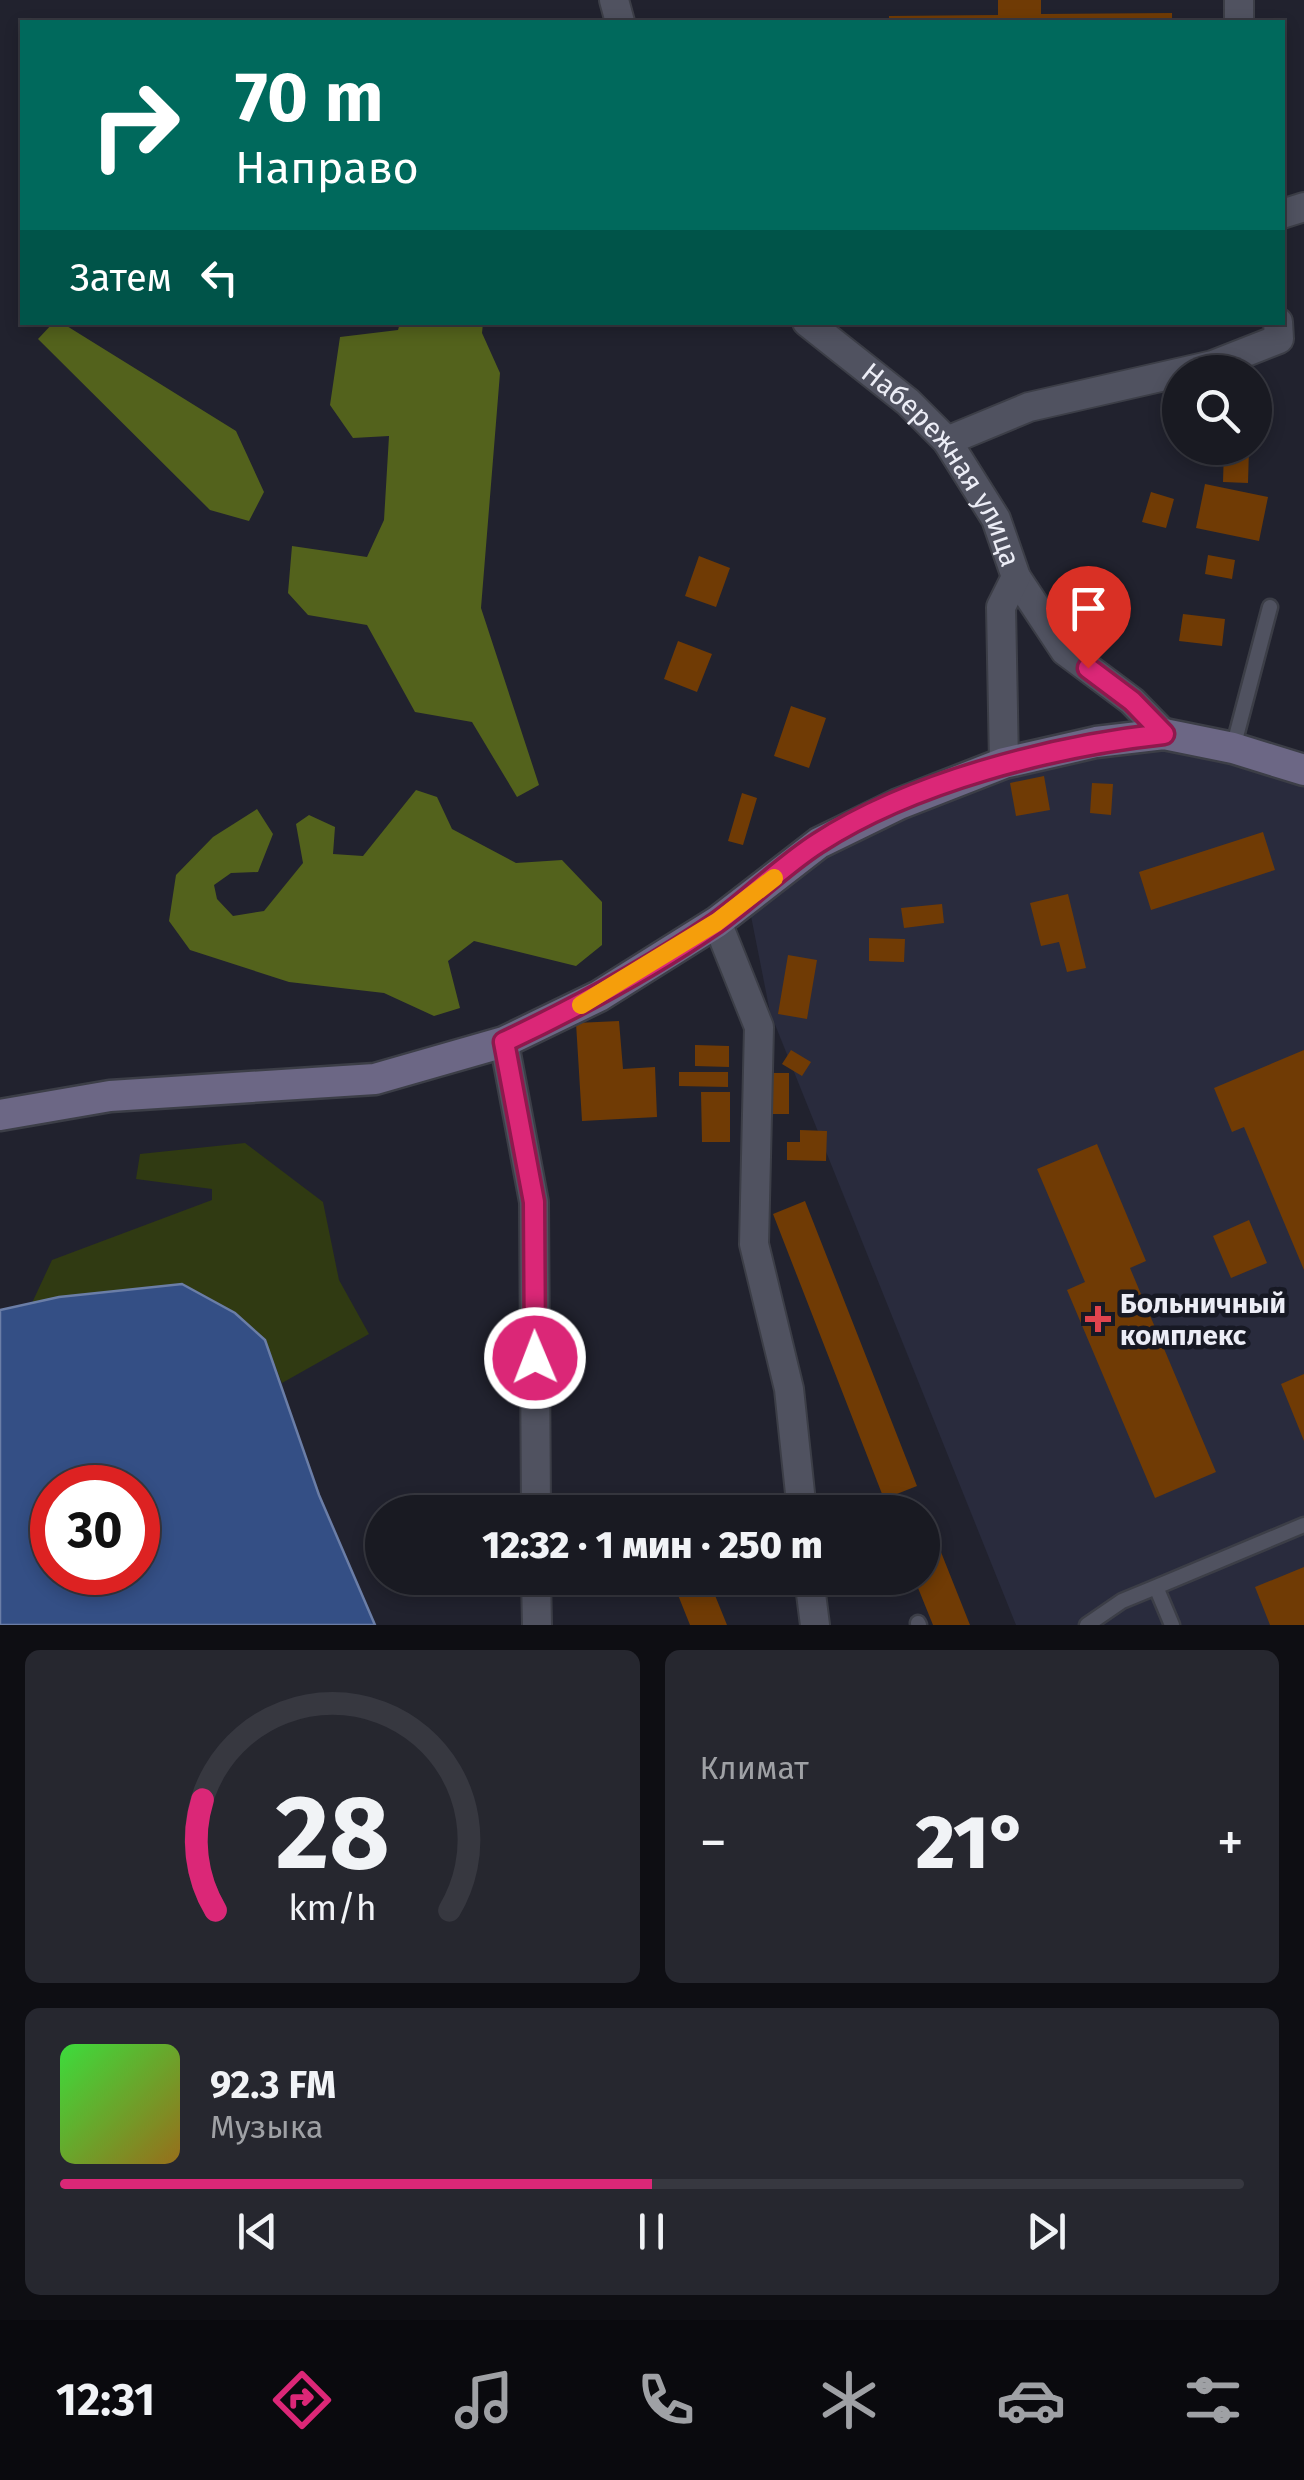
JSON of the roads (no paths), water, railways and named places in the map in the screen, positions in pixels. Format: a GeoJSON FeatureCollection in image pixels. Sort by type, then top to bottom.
{"type":"FeatureCollection","features":[{"type":"Feature","properties":{"kind":"main road"},"geometry":{"type":"LineString","coordinates":[[0,1115],[110,1096],[375,1078],[504,1042],[599,996],[717,922],[819,842],[899,804],[1004,763],[1096,742],[1164,734],[1233,748],[1304,770]]}},
{"type":"Feature","properties":{"kind":"street","name":"Набережная улица"},"geometry":{"type":"LineString","coordinates":[[811,325],[908,402],[947,441],[996,519],[1016,577],[1066,651],[1132,701],[1164,734]]}},
{"type":"Feature","properties":{"kind":"street"},"geometry":{"type":"LineString","coordinates":[[947,441],[1029,407],[1213,365],[1287,333]]}},
{"type":"Feature","properties":{"kind":"street"},"geometry":{"type":"LineString","coordinates":[[1004,763],[1002,607],[1016,577]]}},
{"type":"Feature","properties":{"kind":"street"},"geometry":{"type":"LineString","coordinates":[[717,922],[759,1027],[754,1244],[789,1389],[800,1495]]}},
{"type":"Feature","properties":{"kind":"street"},"geometry":{"type":"LineString","coordinates":[[504,1042],[534,1202],[536,1495]]}},
{"type":"Feature","properties":{"kind":"street"},"geometry":{"type":"LineString","coordinates":[[536,1595],[537,1625]]}},
{"type":"Feature","properties":{"kind":"street"},"geometry":{"type":"LineString","coordinates":[[811,1595],[815,1625]]}},
{"type":"Feature","properties":{"kind":"lane"},"geometry":{"type":"LineString","coordinates":[[1233,748],[1270,607]]}},
{"type":"Feature","properties":{"kind":"lane"},"geometry":{"type":"LineString","coordinates":[[1087,1625],[1122,1601],[1304,1525]]}},
{"type":"Feature","properties":{"kind":"lane"},"geometry":{"type":"LineString","coordinates":[[1156,1586],[1172,1625]]}},
{"type":"Feature","properties":{"kind":"water"},"geometry":{"type":"Polygon","coordinates":[[[182,1284],[235,1313],[265,1340],[319,1495],[375,1625],[0,1625],[0,1310],[59,1297],[182,1284]]]}},
{"type":"Feature","properties":{"kind":"place","name":"Больничный комплекс"},"geometry":{"type":"Point","coordinates":[1098,1319]}}]}
